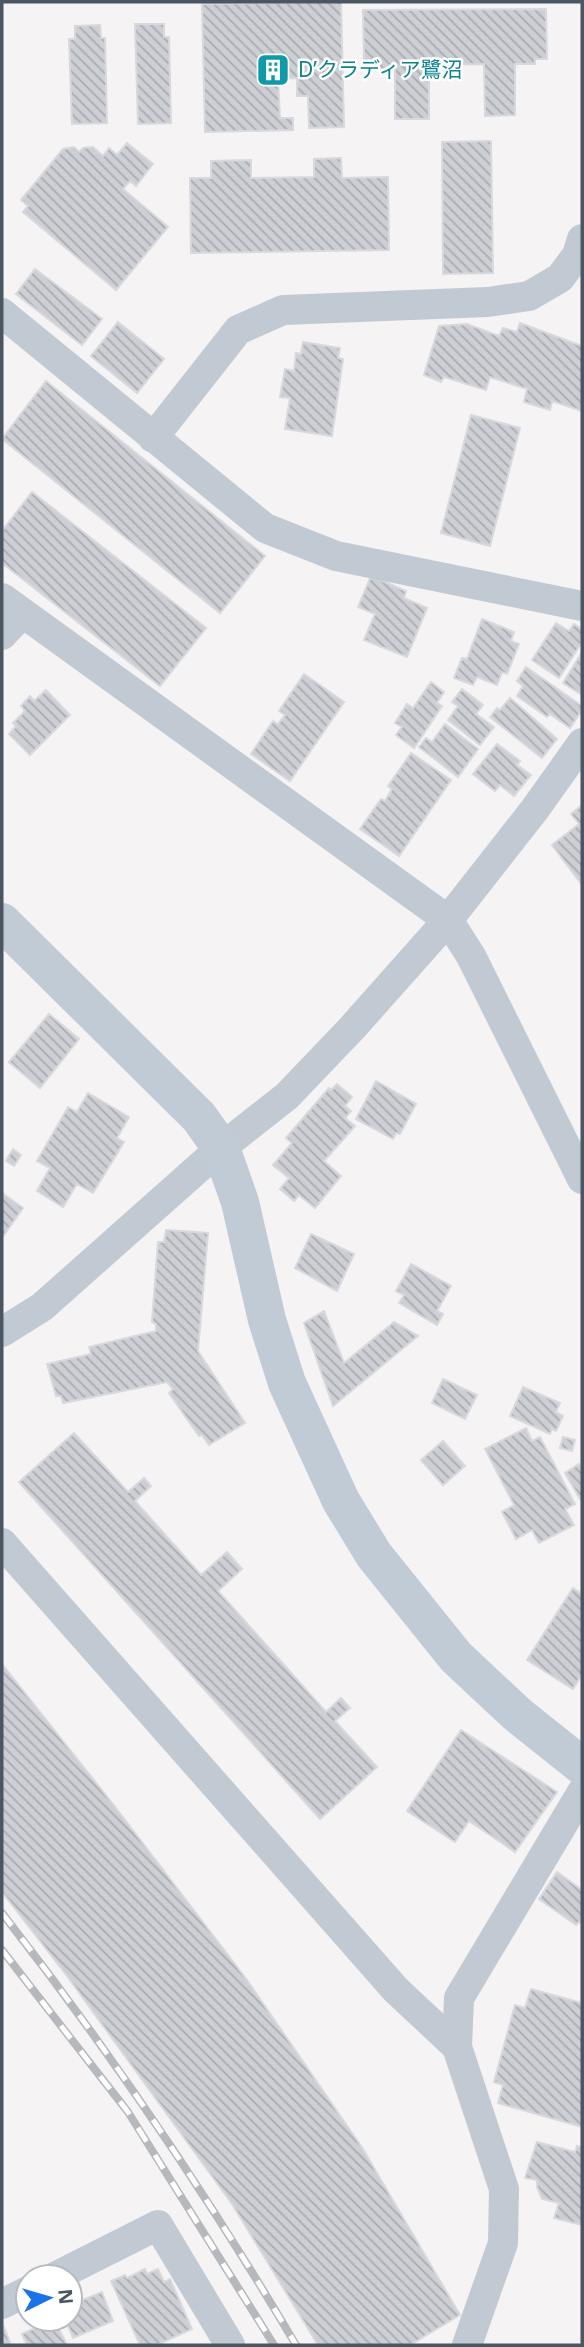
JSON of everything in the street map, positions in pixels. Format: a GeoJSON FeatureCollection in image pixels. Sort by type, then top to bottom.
{"type":"FeatureCollection","features":[{"type":"Feature","properties":{"kind":"street"},"geometry":{"type":"LineString","coordinates":[[153,438],[238,330],[283,310],[488,302],[529,296],[560,278],[577,255],[582,239]]}},
{"type":"Feature","properties":{"kind":"street"},"geometry":{"type":"LineString","coordinates":[[2,313],[265,528],[336,556],[582,606]]}},
{"type":"Feature","properties":{"kind":"street"},"geometry":{"type":"LineString","coordinates":[[2,635],[12,606],[448,920],[471,956],[582,1179]]}},
{"type":"Feature","properties":{"kind":"street"},"geometry":{"type":"LineString","coordinates":[[2,1332],[42,1307],[221,1148],[287,1096],[448,920],[535,809],[582,743]]}},
{"type":"Feature","properties":{"kind":"street"},"geometry":{"type":"LineString","coordinates":[[2,922],[200,1117],[221,1148],[240,1202],[267,1320],[287,1383],[341,1501],[373,1555],[456,1657],[517,1714],[582,1766]]}},
{"type":"Feature","properties":{"kind":"street"},"geometry":{"type":"LineString","coordinates":[[2,1543],[396,1990],[457,2047]]}},
{"type":"Feature","properties":{"kind":"street"},"geometry":{"type":"LineString","coordinates":[[467,2345],[503,2243],[504,2189],[457,2047],[459,1998],[582,1792]]}},
{"type":"Feature","properties":{"kind":"street"},"geometry":{"type":"LineString","coordinates":[[83,2263],[158,2225],[230,2345]]}},
{"type":"Feature","properties":{"kind":"building","name":"D’クラディア鷺沼"},"geometry":{"type":"Polygon","coordinates":[[[341,2],[344,127],[309,128],[308,96],[297,96],[297,78],[278,79],[280,118],[293,118],[293,130],[205,132],[202,4],[341,2]]]}},
{"type":"Feature","properties":{"kind":"building"},"geometry":{"type":"Polygon","coordinates":[[[546,9],[547,59],[535,59],[535,64],[515,64],[515,115],[485,116],[484,64],[429,65],[429,119],[395,119],[395,69],[376,69],[376,62],[364,62],[363,10],[546,9]]]}},
{"type":"Feature","properties":{"kind":"building"},"geometry":{"type":"Polygon","coordinates":[[[135,24],[164,24],[164,37],[169,37],[171,123],[138,124],[135,24]]]}},
{"type":"Feature","properties":{"kind":"building"},"geometry":{"type":"Polygon","coordinates":[[[100,25],[101,38],[105,38],[107,123],[72,124],[69,39],[75,39],[75,26],[100,25]]]}},
{"type":"Feature","properties":{"kind":"building"},"geometry":{"type":"Polygon","coordinates":[[[491,141],[493,273],[443,274],[442,142],[491,141]]]}},
{"type":"Feature","properties":{"kind":"building"},"geometry":{"type":"Polygon","coordinates":[[[127,143],[153,164],[136,186],[130,181],[123,189],[168,227],[116,290],[23,212],[28,206],[21,200],[63,149],[74,147],[79,152],[83,148],[93,147],[103,156],[109,148],[117,155],[127,143]]]}},
{"type":"Feature","properties":{"kind":"building"},"geometry":{"type":"Polygon","coordinates":[[[341,158],[342,178],[388,177],[389,250],[191,253],[190,178],[211,178],[211,161],[251,160],[251,178],[314,177],[314,159],[341,158]]]}},
{"type":"Feature","properties":{"kind":"building"},"geometry":{"type":"Polygon","coordinates":[[[35,269],[102,319],[82,345],[16,294],[35,269]]]}},
{"type":"Feature","properties":{"kind":"building"},"geometry":{"type":"Polygon","coordinates":[[[118,322],[164,359],[137,393],[91,356],[118,322]]]}},
{"type":"Feature","properties":{"kind":"building"},"geometry":{"type":"Polygon","coordinates":[[[520,323],[582,346],[582,411],[552,401],[550,410],[524,402],[527,389],[490,377],[486,390],[444,377],[441,382],[424,375],[439,326],[467,324],[499,336],[503,328],[517,332],[520,323]]]}},
{"type":"Feature","properties":{"kind":"building"},"geometry":{"type":"Polygon","coordinates":[[[303,342],[340,348],[338,358],[343,359],[332,436],[285,429],[290,398],[280,397],[285,369],[294,371],[296,353],[301,354],[303,342]]]}},
{"type":"Feature","properties":{"kind":"building"},"geometry":{"type":"Polygon","coordinates":[[[46,381],[265,556],[220,613],[2,439],[46,381]]]}},
{"type":"Feature","properties":{"kind":"building"},"geometry":{"type":"Polygon","coordinates":[[[471,415],[520,428],[490,546],[441,533],[471,415]]]}},
{"type":"Feature","properties":{"kind":"building"},"geometry":{"type":"Polygon","coordinates":[[[32,492],[206,628],[160,686],[2,563],[2,531],[32,492]]]}},
{"type":"Feature","properties":{"kind":"building"},"geometry":{"type":"Polygon","coordinates":[[[371,576],[406,591],[404,598],[427,608],[407,657],[364,640],[375,614],[358,607],[371,576]]]}},
{"type":"Feature","properties":{"kind":"building"},"geometry":{"type":"Polygon","coordinates":[[[482,619],[514,632],[511,641],[519,644],[507,674],[502,672],[497,685],[477,677],[473,685],[454,678],[462,658],[467,659],[482,619]]]}},
{"type":"Feature","properties":{"kind":"building"},"geometry":{"type":"Polygon","coordinates":[[[556,623],[569,631],[574,624],[582,629],[582,642],[559,678],[532,660],[556,623]]]}},
{"type":"Feature","properties":{"kind":"building"},"geometry":{"type":"Polygon","coordinates":[[[582,652],[582,695],[563,683],[582,652]]]}},
{"type":"Feature","properties":{"kind":"building"},"geometry":{"type":"Polygon","coordinates":[[[526,667],[582,706],[570,728],[550,714],[547,717],[517,696],[523,686],[517,681],[526,667]]]}},
{"type":"Feature","properties":{"kind":"building"},"geometry":{"type":"Polygon","coordinates":[[[304,674],[344,702],[290,781],[251,754],[273,721],[278,724],[285,715],[279,711],[304,674]]]}},
{"type":"Feature","properties":{"kind":"building"},"geometry":{"type":"Polygon","coordinates":[[[431,682],[444,692],[437,703],[442,706],[414,748],[396,735],[402,727],[395,723],[407,704],[413,708],[431,682]]]}},
{"type":"Feature","properties":{"kind":"building"},"geometry":{"type":"Polygon","coordinates":[[[462,689],[483,705],[476,714],[494,727],[480,745],[448,720],[458,706],[452,702],[462,689]]]}},
{"type":"Feature","properties":{"kind":"building"},"geometry":{"type":"Polygon","coordinates":[[[46,690],[70,715],[30,755],[9,734],[16,726],[13,723],[25,711],[21,706],[30,696],[34,701],[46,690]]]}},
{"type":"Feature","properties":{"kind":"building"},"geometry":{"type":"Polygon","coordinates":[[[510,698],[557,739],[542,758],[490,717],[510,698]]]}},
{"type":"Feature","properties":{"kind":"building"},"geometry":{"type":"Polygon","coordinates":[[[445,724],[478,749],[458,777],[419,747],[426,738],[432,742],[445,724]]]}},
{"type":"Feature","properties":{"kind":"building"},"geometry":{"type":"Polygon","coordinates":[[[497,744],[520,761],[517,765],[531,775],[514,796],[500,785],[495,791],[473,774],[497,744]]]}},
{"type":"Feature","properties":{"kind":"building"},"geometry":{"type":"Polygon","coordinates":[[[411,753],[451,780],[399,856],[360,829],[381,799],[385,801],[392,789],[388,786],[411,753]]]}},
{"type":"Feature","properties":{"kind":"building"},"geometry":{"type":"Polygon","coordinates":[[[582,805],[582,885],[552,845],[579,824],[571,814],[582,805]]]}},
{"type":"Feature","properties":{"kind":"building"},"geometry":{"type":"Polygon","coordinates":[[[49,1014],[79,1039],[40,1088],[9,1062],[49,1014]]]}},
{"type":"Feature","properties":{"kind":"building"},"geometry":{"type":"Polygon","coordinates":[[[376,1081],[416,1104],[400,1134],[396,1133],[393,1139],[356,1119],[376,1081]]]}},
{"type":"Feature","properties":{"kind":"building"},"geometry":{"type":"Polygon","coordinates":[[[337,1084],[352,1097],[345,1106],[351,1111],[345,1118],[355,1126],[324,1161],[341,1176],[315,1208],[299,1195],[294,1201],[280,1189],[289,1178],[273,1165],[292,1143],[286,1138],[329,1088],[331,1090],[337,1084]]]}},
{"type":"Feature","properties":{"kind":"building"},"geometry":{"type":"Polygon","coordinates":[[[88,1093],[129,1117],[117,1138],[124,1142],[93,1193],[77,1184],[63,1207],[37,1191],[50,1168],[37,1161],[68,1107],[77,1112],[88,1093]]]}},
{"type":"Feature","properties":{"kind":"building"},"geometry":{"type":"Polygon","coordinates":[[[13,1149],[21,1155],[14,1166],[6,1161],[13,1149]]]}},
{"type":"Feature","properties":{"kind":"building"},"geometry":{"type":"Polygon","coordinates":[[[2,1193],[23,1208],[2,1238],[2,1193]]]}},
{"type":"Feature","properties":{"kind":"building"},"geometry":{"type":"Polygon","coordinates":[[[166,1230],[208,1233],[198,1351],[245,1423],[209,1445],[202,1435],[199,1436],[169,1393],[173,1389],[167,1382],[63,1403],[61,1396],[56,1396],[47,1364],[91,1354],[89,1347],[156,1331],[156,1324],[152,1322],[158,1242],[164,1242],[166,1230]]]}},
{"type":"Feature","properties":{"kind":"building"},"geometry":{"type":"Polygon","coordinates":[[[311,1234],[354,1254],[337,1291],[295,1268],[311,1234]]]}},
{"type":"Feature","properties":{"kind":"building"},"geometry":{"type":"Polygon","coordinates":[[[411,1264],[451,1286],[437,1311],[443,1314],[437,1325],[399,1303],[404,1295],[396,1291],[411,1264]]]}},
{"type":"Feature","properties":{"kind":"building"},"geometry":{"type":"Polygon","coordinates":[[[324,1311],[344,1363],[394,1322],[418,1336],[333,1406],[304,1323],[324,1311]]]}},
{"type":"Feature","properties":{"kind":"building"},"geometry":{"type":"Polygon","coordinates":[[[443,1379],[477,1395],[465,1419],[432,1403],[443,1379]]]}},
{"type":"Feature","properties":{"kind":"building"},"geometry":{"type":"Polygon","coordinates":[[[523,1387],[560,1403],[556,1412],[563,1416],[556,1431],[552,1429],[550,1434],[510,1416],[523,1387]]]}},
{"type":"Feature","properties":{"kind":"building"},"geometry":{"type":"Polygon","coordinates":[[[526,1428],[532,1441],[540,1437],[575,1504],[565,1509],[574,1525],[539,1543],[532,1530],[516,1539],[502,1512],[514,1505],[485,1449],[526,1428]]]}},
{"type":"Feature","properties":{"kind":"building"},"geometry":{"type":"Polygon","coordinates":[[[74,1433],[128,1492],[144,1478],[151,1486],[135,1501],[201,1575],[227,1552],[242,1569],[218,1591],[326,1712],[341,1698],[350,1708],[335,1721],[377,1767],[320,1819],[19,1482],[74,1433]]]}},
{"type":"Feature","properties":{"kind":"building"},"geometry":{"type":"Polygon","coordinates":[[[563,1437],[575,1440],[572,1451],[560,1448],[563,1437]]]}},
{"type":"Feature","properties":{"kind":"building"},"geometry":{"type":"Polygon","coordinates":[[[443,1441],[465,1466],[443,1485],[421,1460],[443,1441]]]}},
{"type":"Feature","properties":{"kind":"building"},"geometry":{"type":"Polygon","coordinates":[[[579,1464],[582,1469],[580,1499],[565,1473],[579,1464]]]}},
{"type":"Feature","properties":{"kind":"building"},"geometry":{"type":"Polygon","coordinates":[[[573,1588],[582,1594],[582,1674],[573,1689],[527,1660],[573,1588]]]}},
{"type":"Feature","properties":{"kind":"building"},"geometry":{"type":"Polygon","coordinates":[[[2,1664],[247,1980],[363,2149],[460,2315],[410,2345],[318,2345],[232,2204],[67,1976],[2,1892],[2,1664]]]}},
{"type":"Feature","properties":{"kind":"building"},"geometry":{"type":"Polygon","coordinates":[[[461,1730],[557,1792],[515,1852],[469,1821],[455,1842],[407,1811],[461,1730]]]}},
{"type":"Feature","properties":{"kind":"building"},"geometry":{"type":"Polygon","coordinates":[[[557,1872],[582,1890],[582,1924],[579,1922],[576,1925],[539,1899],[557,1872]]]}},
{"type":"Feature","properties":{"kind":"building"},"geometry":{"type":"Polygon","coordinates":[[[531,1989],[582,2003],[582,2127],[498,2103],[503,2085],[494,2082],[515,2005],[525,2008],[531,1989]]]}},
{"type":"Feature","properties":{"kind":"building"},"geometry":{"type":"Polygon","coordinates":[[[537,2142],[575,2152],[577,2146],[582,2147],[582,2225],[554,2218],[559,2203],[542,2199],[537,2180],[525,2178],[537,2142]]]}},
{"type":"Feature","properties":{"kind":"building"},"geometry":{"type":"Polygon","coordinates":[[[145,2269],[147,2274],[158,2269],[164,2282],[170,2279],[192,2329],[157,2345],[140,2345],[111,2281],[125,2275],[127,2278],[145,2269]]]}},
{"type":"Feature","properties":{"kind":"building"},"geometry":{"type":"Polygon","coordinates":[[[102,2292],[113,2321],[73,2338],[71,2333],[84,2333],[84,2299],[102,2292]]]}},
{"type":"Feature","properties":{"kind":"building"},"geometry":{"type":"Polygon","coordinates":[[[4,2327],[11,2345],[2,2345],[4,2327]]]}},
{"type":"Feature","properties":{"kind":"building"},"geometry":{"type":"Polygon","coordinates":[[[61,2333],[67,2345],[27,2345],[22,2334],[61,2333]]]}},
{"type":"Feature","properties":{"kind":"railway"},"geometry":{"type":"LineString","coordinates":[[2,1913],[81,2017],[156,2124],[296,2345]]}},
{"type":"Feature","properties":{"kind":"railway"},"geometry":{"type":"LineString","coordinates":[[2,1950],[128,2112],[274,2345]]}},
{"type":"Feature","properties":{"kind":"place","name":"D’クラディア鷺沼"},"geometry":{"type":"Point","coordinates":[273,70]}}]}
